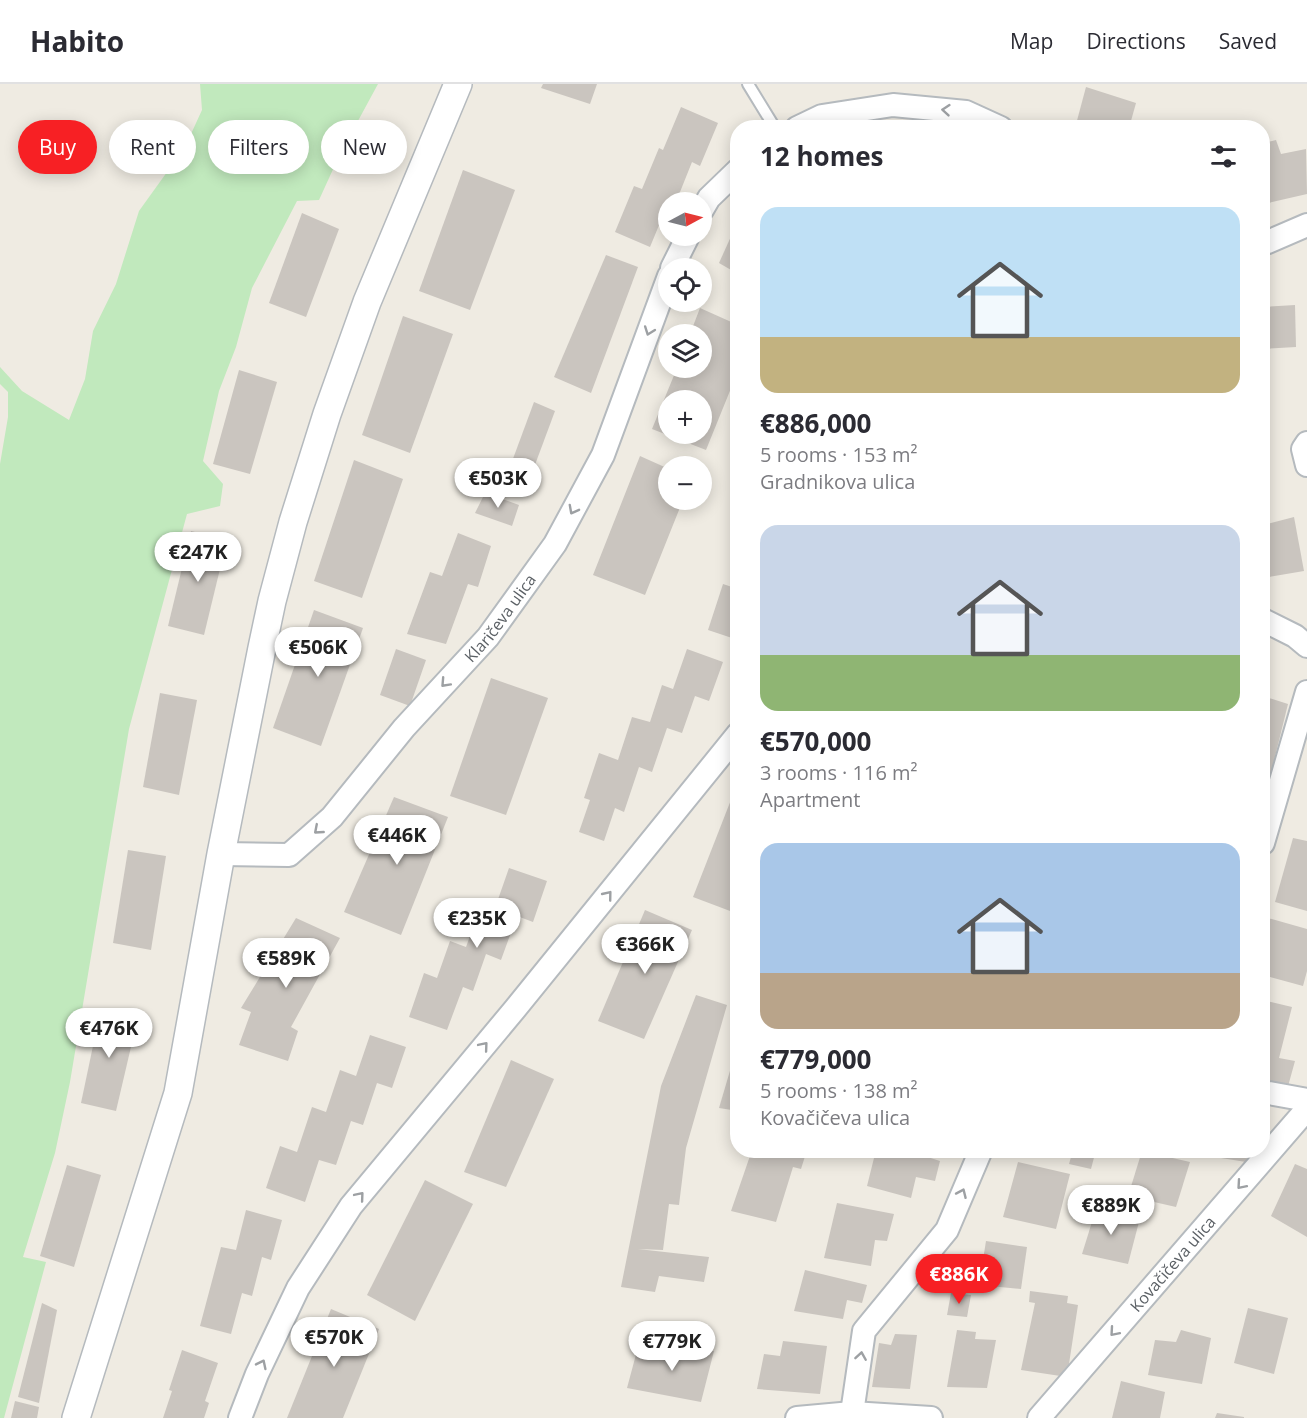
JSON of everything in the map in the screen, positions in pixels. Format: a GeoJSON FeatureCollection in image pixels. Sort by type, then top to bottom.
{"type":"FeatureCollection","features":[{"type":"Feature","properties":{"kind":"street"},"geometry":{"type":"LineString","coordinates":[[76,1418],[178,1093],[221,855],[272,601],[297,511],[327,414],[367,302],[458,84]]}},
{"type":"Feature","properties":{"kind":"street"},"geometry":{"type":"LineString","coordinates":[[814,120],[822,116],[893,105],[966,112],[984,120]]}},
{"type":"Feature","properties":{"kind":"street"},"geometry":{"type":"LineString","coordinates":[[712,195],[730,178]]}},
{"type":"Feature","properties":{"kind":"street"},"geometry":{"type":"LineString","coordinates":[[1270,241],[1307,225]]}},
{"type":"Feature","properties":{"kind":"street","name":"Klaričeva ulica"},"geometry":{"type":"LineString","coordinates":[[221,855],[289,855],[332,817],[404,728],[488,637],[555,544],[603,455],[658,306]]}},
{"type":"Feature","properties":{"kind":"street"},"geometry":{"type":"LineString","coordinates":[[1307,443],[1303,449],[1307,465]]}},
{"type":"Feature","properties":{"kind":"street"},"geometry":{"type":"LineString","coordinates":[[1270,624],[1295,636],[1307,646]]}},
{"type":"Feature","properties":{"kind":"street"},"geometry":{"type":"LineString","coordinates":[[1270,819],[1307,692]]}},
{"type":"Feature","properties":{"kind":"street"},"geometry":{"type":"LineString","coordinates":[[240,1418],[257,1374],[298,1288],[351,1206],[515,1009],[730,744]]}},
{"type":"Feature","properties":{"kind":"street"},"geometry":{"type":"LineString","coordinates":[[1270,1093],[1307,1100]]}},
{"type":"Feature","properties":{"kind":"street","name":"Kovačičeva ulica"},"geometry":{"type":"LineString","coordinates":[[1270,1152],[1307,1109]]}},
{"type":"Feature","properties":{"kind":"street"},"geometry":{"type":"LineString","coordinates":[[852,1413],[864,1331],[946,1230],[978,1158]]}},
{"type":"Feature","properties":{"kind":"street","name":"Kovačičeva ulica"},"geometry":{"type":"LineString","coordinates":[[1039,1418],[1265,1158]]}},
{"type":"Feature","properties":{"kind":"street"},"geometry":{"type":"LineString","coordinates":[[797,1418],[852,1413],[931,1418]]}},
{"type":"Feature","properties":{"kind":"lane"},"geometry":{"type":"LineString","coordinates":[[748,84],[770,120]]}},
{"type":"Feature","properties":{"kind":"green space"},"geometry":{"type":"Polygon","coordinates":[[[200,84],[378,84],[358,120],[321,120],[321,174],[331,174],[319,200],[297,201],[252,288],[236,347],[219,391],[203,461],[223,484],[220,506],[187,514],[129,729],[70,1082],[55,1153],[23,1257],[46,1262],[4,1418],[0,1418],[0,464],[8,417],[8,392],[0,384],[0,367],[22,391],[69,420],[85,379],[93,331],[116,284],[139,211],[166,174],[196,174],[196,123],[202,110],[200,84]]]}},
{"type":"Feature","properties":{"kind":"building"},"geometry":{"type":"Polygon","coordinates":[[[543,84],[597,84],[590,104],[541,88],[543,84]]]}},
{"type":"Feature","properties":{"kind":"building"},"geometry":{"type":"Polygon","coordinates":[[[1086,87],[1136,103],[1131,120],[1077,120],[1086,87]]]}},
{"type":"Feature","properties":{"kind":"building"},"geometry":{"type":"Polygon","coordinates":[[[681,107],[718,123],[700,166],[692,162],[680,192],[658,192],[658,228],[650,247],[615,232],[634,186],[642,189],[659,148],[663,150],[681,107]]]}},
{"type":"Feature","properties":{"kind":"building"},"geometry":{"type":"Polygon","coordinates":[[[1276,140],[1281,154],[1306,149],[1307,194],[1270,203],[1270,141],[1276,140]]]}},
{"type":"Feature","properties":{"kind":"building"},"geometry":{"type":"Polygon","coordinates":[[[463,170],[515,190],[470,310],[419,291],[463,170]]]}},
{"type":"Feature","properties":{"kind":"building"},"geometry":{"type":"Polygon","coordinates":[[[302,213],[339,229],[306,317],[269,303],[302,213]]]}},
{"type":"Feature","properties":{"kind":"building"},"geometry":{"type":"Polygon","coordinates":[[[730,239],[730,269],[719,263],[730,239]]]}},
{"type":"Feature","properties":{"kind":"building"},"geometry":{"type":"Polygon","coordinates":[[[606,255],[638,267],[591,393],[554,377],[606,255]]]}},
{"type":"Feature","properties":{"kind":"building"},"geometry":{"type":"Polygon","coordinates":[[[1295,305],[1296,347],[1270,349],[1270,307],[1295,305]]]}},
{"type":"Feature","properties":{"kind":"building"},"geometry":{"type":"Polygon","coordinates":[[[698,312],[709,312],[730,321],[730,391],[712,435],[712,390],[668,390],[673,378],[712,378],[712,324],[694,324],[698,312]]]}},
{"type":"Feature","properties":{"kind":"building"},"geometry":{"type":"Polygon","coordinates":[[[403,316],[453,334],[410,453],[362,435],[403,316]]]}},
{"type":"Feature","properties":{"kind":"building"},"geometry":{"type":"Polygon","coordinates":[[[239,370],[277,382],[250,474],[213,464],[239,370]]]}},
{"type":"Feature","properties":{"kind":"building"},"geometry":{"type":"Polygon","coordinates":[[[534,402],[555,411],[526,489],[504,483],[534,402]]]}},
{"type":"Feature","properties":{"kind":"building"},"geometry":{"type":"Polygon","coordinates":[[[658,414],[658,431],[652,429],[658,414]]]}},
{"type":"Feature","properties":{"kind":"building"},"geometry":{"type":"Polygon","coordinates":[[[691,444],[708,444],[706,450],[691,444]]]}},
{"type":"Feature","properties":{"kind":"building"},"geometry":{"type":"Polygon","coordinates":[[[640,456],[658,464],[658,510],[679,510],[645,595],[593,575],[640,456]]]}},
{"type":"Feature","properties":{"kind":"building"},"geometry":{"type":"Polygon","coordinates":[[[354,460],[403,479],[362,598],[314,581],[354,460]]]}},
{"type":"Feature","properties":{"kind":"building"},"geometry":{"type":"Polygon","coordinates":[[[485,493],[519,505],[512,526],[475,513],[485,493]]]}},
{"type":"Feature","properties":{"kind":"building"},"geometry":{"type":"Polygon","coordinates":[[[1294,517],[1304,571],[1270,577],[1270,523],[1294,517]]]}},
{"type":"Feature","properties":{"kind":"building"},"geometry":{"type":"Polygon","coordinates":[[[191,531],[227,540],[204,635],[168,626],[191,531]]]}},
{"type":"Feature","properties":{"kind":"building"},"geometry":{"type":"Polygon","coordinates":[[[458,533],[491,546],[478,587],[468,584],[446,644],[407,634],[430,572],[442,576],[458,533]]]}},
{"type":"Feature","properties":{"kind":"building"},"geometry":{"type":"Polygon","coordinates":[[[723,584],[730,586],[730,637],[708,630],[723,584]]]}},
{"type":"Feature","properties":{"kind":"building"},"geometry":{"type":"Polygon","coordinates":[[[314,610],[363,628],[321,746],[273,728],[314,610]]]}},
{"type":"Feature","properties":{"kind":"building"},"geometry":{"type":"Polygon","coordinates":[[[396,649],[426,660],[410,706],[380,695],[396,649]]]}},
{"type":"Feature","properties":{"kind":"building"},"geometry":{"type":"Polygon","coordinates":[[[687,649],[723,662],[709,701],[695,696],[682,733],[667,728],[652,772],[639,767],[624,812],[615,808],[604,841],[579,832],[590,800],[584,798],[599,753],[618,760],[632,717],[650,722],[662,685],[673,689],[687,649]]]}},
{"type":"Feature","properties":{"kind":"building"},"geometry":{"type":"Polygon","coordinates":[[[491,678],[548,698],[506,815],[450,796],[491,678]]]}},
{"type":"Feature","properties":{"kind":"building"},"geometry":{"type":"Polygon","coordinates":[[[160,693],[197,700],[179,795],[143,787],[160,693]]]}},
{"type":"Feature","properties":{"kind":"building"},"geometry":{"type":"Polygon","coordinates":[[[1270,698],[1288,704],[1270,773],[1270,698]]]}},
{"type":"Feature","properties":{"kind":"building"},"geometry":{"type":"Polygon","coordinates":[[[394,797],[448,817],[401,935],[344,912],[394,797]]]}},
{"type":"Feature","properties":{"kind":"building"},"geometry":{"type":"Polygon","coordinates":[[[730,802],[730,911],[693,897],[730,802]]]}},
{"type":"Feature","properties":{"kind":"building"},"geometry":{"type":"Polygon","coordinates":[[[1293,838],[1307,841],[1307,911],[1275,902],[1293,838]]]}},
{"type":"Feature","properties":{"kind":"building"},"geometry":{"type":"Polygon","coordinates":[[[128,850],[166,856],[151,950],[113,943],[128,850]]]}},
{"type":"Feature","properties":{"kind":"building"},"geometry":{"type":"Polygon","coordinates":[[[509,868],[547,881],[533,922],[517,916],[501,960],[486,954],[473,991],[463,987],[447,1030],[409,1017],[424,973],[437,978],[450,941],[466,947],[482,903],[495,908],[509,868]]]}},
{"type":"Feature","properties":{"kind":"building"},"geometry":{"type":"Polygon","coordinates":[[[645,910],[692,930],[644,1039],[598,1021],[645,910]]]}},
{"type":"Feature","properties":{"kind":"building"},"geometry":{"type":"Polygon","coordinates":[[[296,918],[340,938],[291,1027],[298,1031],[288,1061],[239,1045],[251,1012],[241,1008],[296,918]]]}},
{"type":"Feature","properties":{"kind":"building"},"geometry":{"type":"Polygon","coordinates":[[[1270,919],[1307,929],[1307,971],[1303,986],[1270,977],[1270,919]]]}},
{"type":"Feature","properties":{"kind":"building"},"geometry":{"type":"Polygon","coordinates":[[[696,995],[727,1005],[686,1148],[679,1205],[669,1204],[663,1250],[638,1249],[709,1257],[704,1282],[659,1276],[655,1292],[621,1287],[661,1086],[696,995]]]}},
{"type":"Feature","properties":{"kind":"building"},"geometry":{"type":"Polygon","coordinates":[[[1270,1002],[1292,1007],[1279,1058],[1295,1061],[1287,1090],[1270,1087],[1270,1002]]]}},
{"type":"Feature","properties":{"kind":"building"},"geometry":{"type":"Polygon","coordinates":[[[101,1008],[138,1017],[116,1111],[81,1103],[101,1008]]]}},
{"type":"Feature","properties":{"kind":"building"},"geometry":{"type":"Polygon","coordinates":[[[370,1035],[406,1047],[392,1088],[377,1083],[363,1125],[351,1121],[336,1165],[319,1160],[305,1202],[266,1188],[280,1146],[297,1152],[312,1107],[326,1112],[340,1070],[356,1076],[370,1035]]]}},
{"type":"Feature","properties":{"kind":"building"},"geometry":{"type":"Polygon","coordinates":[[[511,1060],[554,1079],[506,1187],[464,1172],[511,1060]]]}},
{"type":"Feature","properties":{"kind":"building"},"geometry":{"type":"Polygon","coordinates":[[[730,1071],[730,1110],[719,1108],[730,1071]]]}},
{"type":"Feature","properties":{"kind":"building"},"geometry":{"type":"Polygon","coordinates":[[[749,1158],[804,1158],[801,1169],[793,1167],[776,1222],[731,1211],[749,1158]]]}},
{"type":"Feature","properties":{"kind":"building"},"geometry":{"type":"Polygon","coordinates":[[[874,1158],[931,1158],[940,1161],[935,1181],[916,1177],[911,1198],[867,1186],[874,1158]]]}},
{"type":"Feature","properties":{"kind":"building"},"geometry":{"type":"Polygon","coordinates":[[[1071,1158],[1094,1158],[1091,1169],[1069,1164],[1071,1158]]]}},
{"type":"Feature","properties":{"kind":"building"},"geometry":{"type":"Polygon","coordinates":[[[1140,1158],[1173,1158],[1190,1162],[1176,1207],[1128,1196],[1140,1158]]]}},
{"type":"Feature","properties":{"kind":"building"},"geometry":{"type":"Polygon","coordinates":[[[1221,1158],[1247,1158],[1246,1162],[1221,1158]]]}},
{"type":"Feature","properties":{"kind":"building"},"geometry":{"type":"Polygon","coordinates":[[[1018,1162],[1070,1174],[1056,1229],[1003,1217],[1018,1162]]]}},
{"type":"Feature","properties":{"kind":"building"},"geometry":{"type":"Polygon","coordinates":[[[1295,1164],[1307,1169],[1307,1237],[1271,1216],[1295,1164]]]}},
{"type":"Feature","properties":{"kind":"building"},"geometry":{"type":"Polygon","coordinates":[[[67,1165],[101,1175],[74,1267],[40,1256],[67,1165]]]}},
{"type":"Feature","properties":{"kind":"building"},"geometry":{"type":"Polygon","coordinates":[[[425,1180],[473,1204],[415,1321],[367,1295],[425,1180]]]}},
{"type":"Feature","properties":{"kind":"building"},"geometry":{"type":"Polygon","coordinates":[[[837,1203],[894,1214],[887,1241],[875,1240],[871,1266],[824,1258],[837,1203]]]}},
{"type":"Feature","properties":{"kind":"building"},"geometry":{"type":"Polygon","coordinates":[[[1096,1209],[1140,1218],[1128,1264],[1082,1254],[1096,1209]]]}},
{"type":"Feature","properties":{"kind":"building"},"geometry":{"type":"Polygon","coordinates":[[[246,1210],[282,1220],[271,1260],[262,1257],[252,1296],[242,1293],[231,1334],[200,1326],[221,1247],[236,1250],[246,1210]]]}},
{"type":"Feature","properties":{"kind":"building"},"geometry":{"type":"Polygon","coordinates":[[[986,1241],[1027,1247],[1021,1289],[979,1285],[986,1241]]]}},
{"type":"Feature","properties":{"kind":"building"},"geometry":{"type":"Polygon","coordinates":[[[805,1270],[867,1285],[862,1303],[847,1300],[843,1319],[794,1311],[805,1270]]]}},
{"type":"Feature","properties":{"kind":"building"},"geometry":{"type":"Polygon","coordinates":[[[1030,1291],[1068,1296],[1067,1303],[1078,1305],[1067,1377],[1021,1370],[1035,1303],[1029,1302],[1030,1291]]]}},
{"type":"Feature","properties":{"kind":"building"},"geometry":{"type":"Polygon","coordinates":[[[951,1293],[971,1295],[967,1317],[947,1315],[951,1293]]]}},
{"type":"Feature","properties":{"kind":"building"},"geometry":{"type":"Polygon","coordinates":[[[42,1303],[57,1310],[39,1403],[18,1397],[42,1303]]]}},
{"type":"Feature","properties":{"kind":"building"},"geometry":{"type":"Polygon","coordinates":[[[1248,1308],[1288,1318],[1274,1374],[1234,1363],[1248,1308]]]}},
{"type":"Feature","properties":{"kind":"building"},"geometry":{"type":"Polygon","coordinates":[[[331,1309],[379,1329],[343,1418],[287,1418],[331,1309]]]}},
{"type":"Feature","properties":{"kind":"building"},"geometry":{"type":"Polygon","coordinates":[[[957,1330],[976,1332],[975,1339],[996,1340],[987,1388],[947,1387],[957,1330]]]}},
{"type":"Feature","properties":{"kind":"building"},"geometry":{"type":"Polygon","coordinates":[[[1181,1330],[1211,1338],[1202,1384],[1148,1375],[1155,1340],[1176,1342],[1181,1330]]]}},
{"type":"Feature","properties":{"kind":"building"},"geometry":{"type":"Polygon","coordinates":[[[895,1334],[917,1335],[910,1389],[872,1387],[879,1343],[891,1345],[895,1334]]]}},
{"type":"Feature","properties":{"kind":"building"},"geometry":{"type":"Polygon","coordinates":[[[783,1341],[827,1346],[820,1394],[757,1389],[764,1354],[780,1356],[783,1341]]]}},
{"type":"Feature","properties":{"kind":"building"},"geometry":{"type":"Polygon","coordinates":[[[676,1343],[714,1351],[701,1402],[627,1388],[638,1347],[674,1353],[676,1343]]]}},
{"type":"Feature","properties":{"kind":"building"},"geometry":{"type":"Polygon","coordinates":[[[182,1350],[218,1363],[205,1401],[209,1403],[204,1418],[163,1418],[182,1350]]]}},
{"type":"Feature","properties":{"kind":"building"},"geometry":{"type":"Polygon","coordinates":[[[1121,1381],[1165,1392],[1160,1418],[1112,1418],[1121,1381]]]}},
{"type":"Feature","properties":{"kind":"building"},"geometry":{"type":"Polygon","coordinates":[[[15,1401],[39,1407],[37,1418],[11,1418],[15,1401]]]}},
{"type":"Feature","properties":{"kind":"building"},"geometry":{"type":"Polygon","coordinates":[[[1217,1413],[1244,1417],[1244,1418],[1215,1418],[1217,1413]]]}}]}
